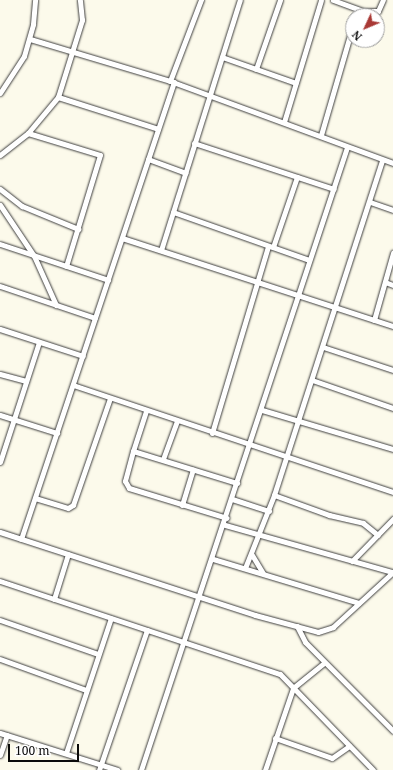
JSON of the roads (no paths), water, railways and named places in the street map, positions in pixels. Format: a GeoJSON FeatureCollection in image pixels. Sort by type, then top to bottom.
{"type":"FeatureCollection","features":[{"type":"Feature","properties":{"kind":"street"},"geometry":{"type":"LineString","coordinates":[[0,92],[15,73],[30,39],[35,0]]}},
{"type":"Feature","properties":{"kind":"street"},"geometry":{"type":"LineString","coordinates":[[0,155],[28,133],[58,97],[75,52],[82,20],[80,0]]}},
{"type":"Feature","properties":{"kind":"street"},"geometry":{"type":"LineString","coordinates":[[21,539],[122,238],[172,82],[201,0]]}},
{"type":"Feature","properties":{"kind":"street"},"geometry":{"type":"LineString","coordinates":[[161,250],[240,0]]}},
{"type":"Feature","properties":{"kind":"street"},"geometry":{"type":"LineString","coordinates":[[256,69],[280,0]]}},
{"type":"Feature","properties":{"kind":"street"},"geometry":{"type":"LineString","coordinates":[[284,122],[321,0]]}},
{"type":"Feature","properties":{"kind":"street"},"geometry":{"type":"LineString","coordinates":[[333,0],[356,8]]}},
{"type":"Feature","properties":{"kind":"street"},"geometry":{"type":"LineString","coordinates":[[30,39],[172,82],[321,135],[382,161],[393,163]]}},
{"type":"Feature","properties":{"kind":"street"},"geometry":{"type":"LineString","coordinates":[[321,135],[346,48]]}},
{"type":"Feature","properties":{"kind":"street"},"geometry":{"type":"LineString","coordinates":[[222,57],[296,84]]}},
{"type":"Feature","properties":{"kind":"street"},"geometry":{"type":"LineString","coordinates":[[58,97],[158,129]]}},
{"type":"Feature","properties":{"kind":"street"},"geometry":{"type":"LineString","coordinates":[[28,133],[100,155],[66,266]]}},
{"type":"Feature","properties":{"kind":"street"},"geometry":{"type":"LineString","coordinates":[[194,143],[334,189]]}},
{"type":"Feature","properties":{"kind":"street"},"geometry":{"type":"LineString","coordinates":[[141,770],[214,559],[249,445],[300,296],[309,260],[347,147]]}},
{"type":"Feature","properties":{"kind":"street"},"geometry":{"type":"LineString","coordinates":[[148,159],[186,172]]}},
{"type":"Feature","properties":{"kind":"street"},"geometry":{"type":"LineString","coordinates":[[245,568],[261,533],[287,458],[382,161]]}},
{"type":"Feature","properties":{"kind":"street"},"geometry":{"type":"LineString","coordinates":[[212,433],[258,282],[270,246],[297,177]]}},
{"type":"Feature","properties":{"kind":"street"},"geometry":{"type":"LineString","coordinates":[[0,190],[32,212],[78,230]]}},
{"type":"Feature","properties":{"kind":"street"},"geometry":{"type":"LineString","coordinates":[[370,202],[393,210]]}},
{"type":"Feature","properties":{"kind":"street"},"geometry":{"type":"LineString","coordinates":[[0,205],[34,256],[56,305]]}},
{"type":"Feature","properties":{"kind":"street"},"geometry":{"type":"LineString","coordinates":[[173,212],[309,260]]}},
{"type":"Feature","properties":{"kind":"street"},"geometry":{"type":"LineString","coordinates":[[122,238],[393,326]]}},
{"type":"Feature","properties":{"kind":"street"},"geometry":{"type":"LineString","coordinates":[[0,244],[108,280]]}},
{"type":"Feature","properties":{"kind":"street"},"geometry":{"type":"LineString","coordinates":[[374,320],[393,253]]}},
{"type":"Feature","properties":{"kind":"street"},"geometry":{"type":"LineString","coordinates":[[384,282],[393,285]]}},
{"type":"Feature","properties":{"kind":"street"},"geometry":{"type":"LineString","coordinates":[[0,286],[95,318]]}},
{"type":"Feature","properties":{"kind":"street"},"geometry":{"type":"LineString","coordinates":[[0,330],[82,356]]}},
{"type":"Feature","properties":{"kind":"street"},"geometry":{"type":"LineString","coordinates":[[0,462],[39,342]]}},
{"type":"Feature","properties":{"kind":"street"},"geometry":{"type":"LineString","coordinates":[[323,347],[393,370]]}},
{"type":"Feature","properties":{"kind":"street"},"geometry":{"type":"LineString","coordinates":[[0,374],[26,381]]}},
{"type":"Feature","properties":{"kind":"street"},"geometry":{"type":"LineString","coordinates":[[312,380],[393,408]]}},
{"type":"Feature","properties":{"kind":"street"},"geometry":{"type":"LineString","coordinates":[[73,386],[393,492]]}},
{"type":"Feature","properties":{"kind":"street"},"geometry":{"type":"LineString","coordinates":[[35,498],[68,508],[73,505],[110,398]]}},
{"type":"Feature","properties":{"kind":"street"},"geometry":{"type":"LineString","coordinates":[[262,410],[393,449]]}},
{"type":"Feature","properties":{"kind":"street"},"geometry":{"type":"LineString","coordinates":[[146,411],[133,451],[126,485],[182,505],[227,518]]}},
{"type":"Feature","properties":{"kind":"street"},"geometry":{"type":"LineString","coordinates":[[0,415],[57,433]]}},
{"type":"Feature","properties":{"kind":"street"},"geometry":{"type":"LineString","coordinates":[[163,459],[177,421]]}},
{"type":"Feature","properties":{"kind":"street"},"geometry":{"type":"LineString","coordinates":[[133,451],[237,483]]}},
{"type":"Feature","properties":{"kind":"street"},"geometry":{"type":"LineString","coordinates":[[182,505],[193,470]]}},
{"type":"Feature","properties":{"kind":"street"},"geometry":{"type":"LineString","coordinates":[[274,495],[329,515],[363,523],[378,535]]}},
{"type":"Feature","properties":{"kind":"street"},"geometry":{"type":"LineString","coordinates":[[232,499],[269,510]]}},
{"type":"Feature","properties":{"kind":"street"},"geometry":{"type":"LineString","coordinates":[[352,561],[393,519]]}},
{"type":"Feature","properties":{"kind":"street"},"geometry":{"type":"LineString","coordinates":[[225,525],[261,533],[393,572]]}},
{"type":"Feature","properties":{"kind":"street"},"geometry":{"type":"LineString","coordinates":[[0,532],[201,597],[297,626],[325,632],[393,572]]}},
{"type":"Feature","properties":{"kind":"street"},"geometry":{"type":"LineString","coordinates":[[54,599],[68,554]]}},
{"type":"Feature","properties":{"kind":"street"},"geometry":{"type":"LineString","coordinates":[[252,555],[263,573]]}},
{"type":"Feature","properties":{"kind":"street"},"geometry":{"type":"LineString","coordinates":[[214,559],[359,603]]}},
{"type":"Feature","properties":{"kind":"street"},"geometry":{"type":"LineString","coordinates":[[0,581],[264,667],[280,674],[374,770]]}},
{"type":"Feature","properties":{"kind":"street"},"geometry":{"type":"LineString","coordinates":[[66,753],[111,618]]}},
{"type":"Feature","properties":{"kind":"street"},"geometry":{"type":"LineString","coordinates":[[0,620],[98,654]]}},
{"type":"Feature","properties":{"kind":"street"},"geometry":{"type":"LineString","coordinates":[[297,626],[304,642],[393,731]]}},
{"type":"Feature","properties":{"kind":"street"},"geometry":{"type":"LineString","coordinates":[[100,767],[147,630]]}},
{"type":"Feature","properties":{"kind":"street"},"geometry":{"type":"LineString","coordinates":[[0,659],[86,690]]}},
{"type":"Feature","properties":{"kind":"street"},"geometry":{"type":"LineString","coordinates":[[265,770],[293,688],[324,663]]}},
{"type":"Feature","properties":{"kind":"street"},"geometry":{"type":"LineString","coordinates":[[0,733],[66,753],[100,767],[117,770]]}},
{"type":"Feature","properties":{"kind":"street"},"geometry":{"type":"LineString","coordinates":[[0,756],[7,735]]}},
{"type":"Feature","properties":{"kind":"street"},"geometry":{"type":"LineString","coordinates":[[275,738],[332,758],[339,756],[349,746]]}}]}
